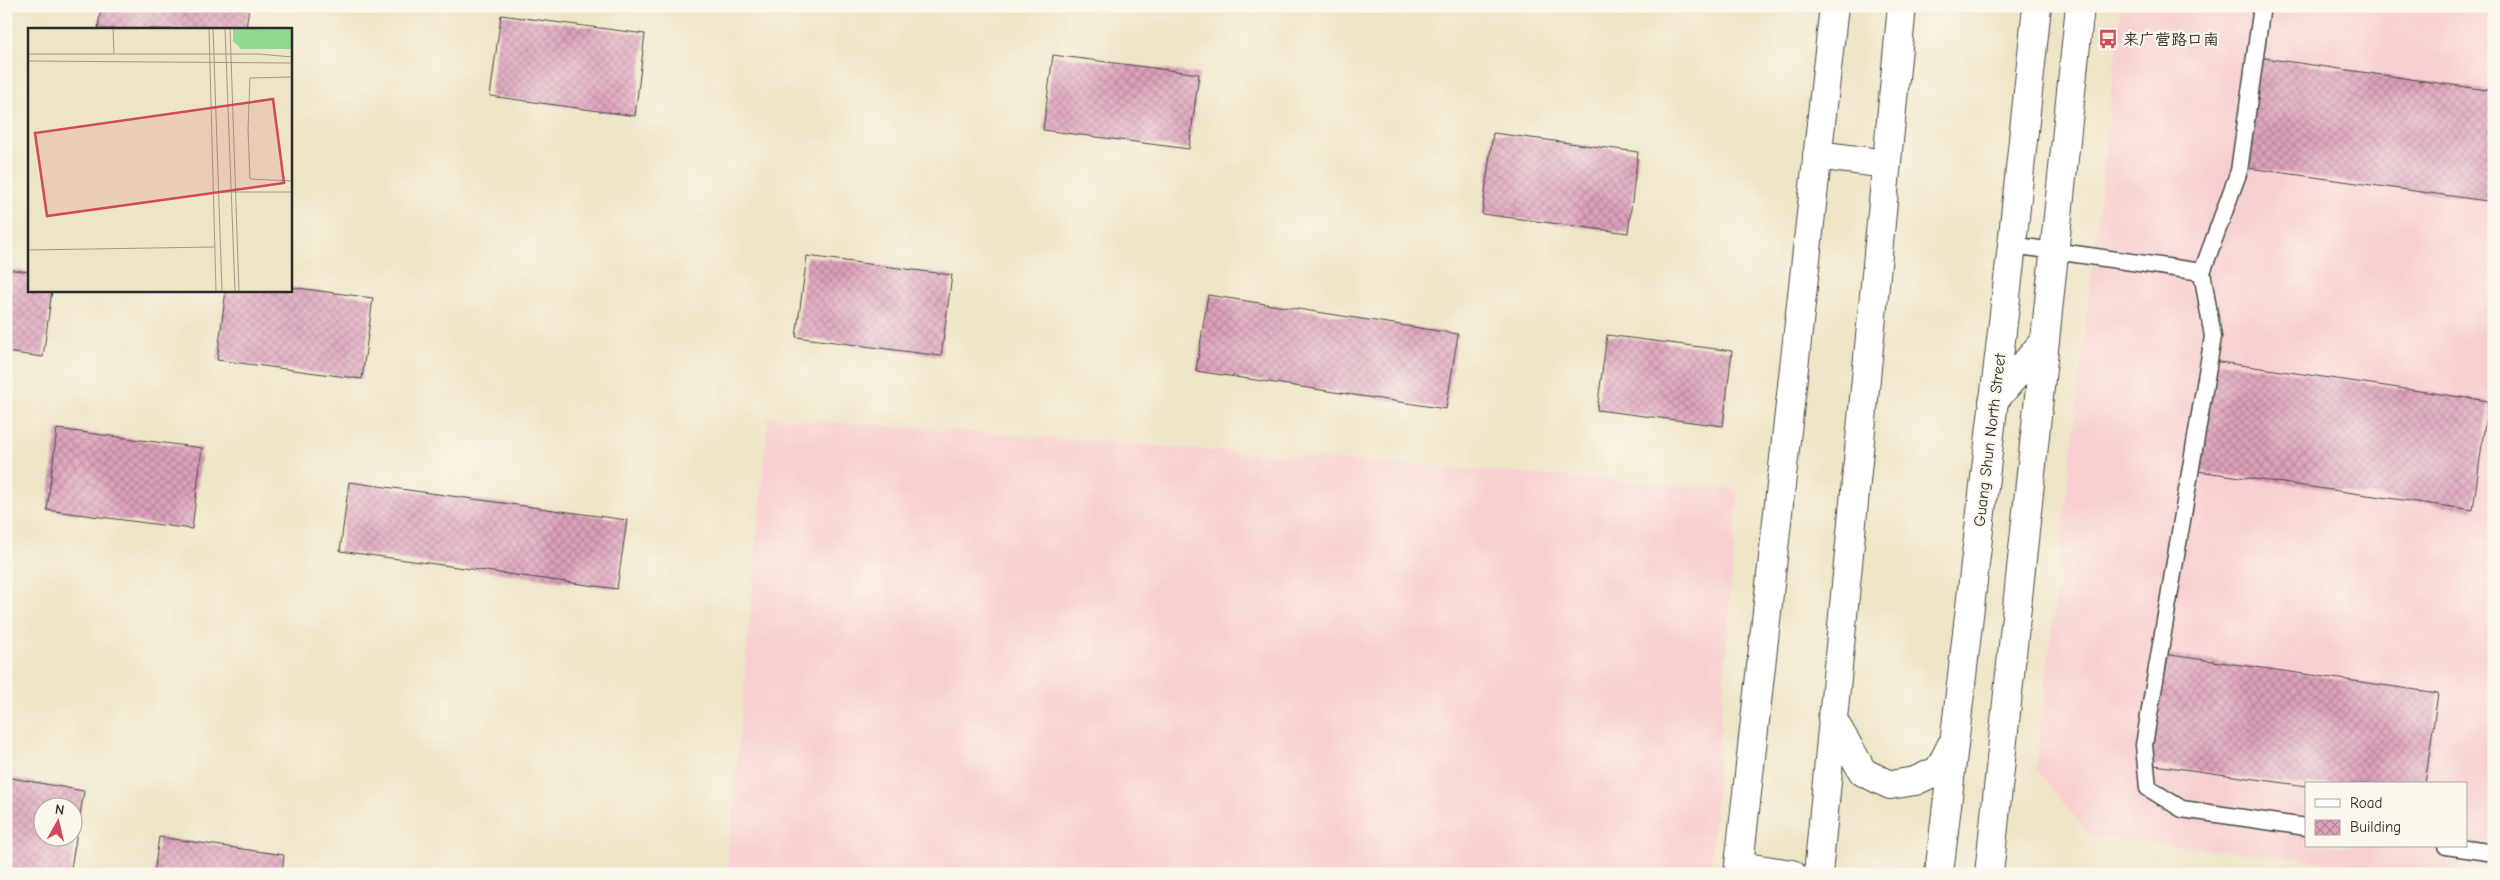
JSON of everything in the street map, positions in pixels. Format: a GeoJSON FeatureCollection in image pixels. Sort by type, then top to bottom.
{"type":"FeatureCollection","features":[{"type":"Feature","properties":{"kind":"main road"},"geometry":{"type":"LineString","coordinates":[[1792,874],[1738,870],[1834,6]]}},
{"type":"Feature","properties":{"kind":"main road"},"geometry":{"type":"LineString","coordinates":[[1818,874],[1902,6]]}},
{"type":"Feature","properties":{"kind":"main road","name":"Guang Shun North Street"},"geometry":{"type":"LineString","coordinates":[[1939,874],[2012,245],[2037,6]]}},
{"type":"Feature","properties":{"kind":"main road"},"geometry":{"type":"LineString","coordinates":[[1989,874],[2080,6]]}},
{"type":"Feature","properties":{"kind":"main road"},"geometry":{"type":"LineString","coordinates":[[1817,155],[1887,164]]}},
{"type":"Feature","properties":{"kind":"main road"},"geometry":{"type":"LineString","coordinates":[[1993,402],[2045,340]]}},
{"type":"Feature","properties":{"kind":"main road"},"geometry":{"type":"LineString","coordinates":[[1832,718],[1863,772],[1890,785],[1915,782],[1939,770],[1953,741]]}},
{"type":"Feature","properties":{"kind":"lane"},"geometry":{"type":"LineString","coordinates":[[2262,6],[2239,171],[2202,272],[2213,337],[2144,745],[2148,788],[2182,809],[2305,827]]}},
{"type":"Feature","properties":{"kind":"lane"},"geometry":{"type":"LineString","coordinates":[[2012,245],[2202,272]]}},
{"type":"Feature","properties":{"kind":"lane"},"geometry":{"type":"LineString","coordinates":[[2460,848],[2494,853]]}},
{"type":"Feature","properties":{"kind":"shaded area"},"geometry":{"type":"Polygon","coordinates":[[[2121,6],[2494,6],[2494,874],[2380,874],[2361,866],[2090,836],[2036,769],[2121,6]]]}},
{"type":"Feature","properties":{"kind":"shaded area"},"geometry":{"type":"Polygon","coordinates":[[[768,417],[1738,490],[1710,874],[727,874],[768,417]]]}},
{"type":"Feature","properties":{"kind":"building"},"geometry":{"type":"Polygon","coordinates":[[[101,6],[249,6],[246,28],[98,28],[101,6]]]}},
{"type":"Feature","properties":{"kind":"building"},"geometry":{"type":"Polygon","coordinates":[[[501,15],[645,34],[635,116],[490,96],[501,15]]]}},
{"type":"Feature","properties":{"kind":"building"},"geometry":{"type":"Polygon","coordinates":[[[1053,55],[1199,74],[1189,149],[1043,130],[1053,55]]]}},
{"type":"Feature","properties":{"kind":"building"},"geometry":{"type":"Polygon","coordinates":[[[2250,56],[2494,91],[2494,202],[2234,166],[2250,56]]]}},
{"type":"Feature","properties":{"kind":"building"},"geometry":{"type":"Polygon","coordinates":[[[1493,133],[1638,152],[1628,233],[1482,214],[1493,133]]]}},
{"type":"Feature","properties":{"kind":"building"},"geometry":{"type":"Polygon","coordinates":[[[807,256],[952,275],[941,356],[796,337],[807,256]]]}},
{"type":"Feature","properties":{"kind":"building"},"geometry":{"type":"Polygon","coordinates":[[[6,269],[28,272],[28,291],[52,291],[43,357],[6,352],[6,269]]]}},
{"type":"Feature","properties":{"kind":"building"},"geometry":{"type":"Polygon","coordinates":[[[291,287],[373,298],[362,379],[217,360],[226,291],[291,291],[291,287]]]}},
{"type":"Feature","properties":{"kind":"building"},"geometry":{"type":"Polygon","coordinates":[[[1208,295],[1458,334],[1446,409],[1196,371],[1208,295]]]}},
{"type":"Feature","properties":{"kind":"building"},"geometry":{"type":"Polygon","coordinates":[[[1607,335],[1732,351],[1723,426],[1597,410],[1607,335]]]}},
{"type":"Feature","properties":{"kind":"building"},"geometry":{"type":"Polygon","coordinates":[[[2206,360],[2488,401],[2473,510],[2191,470],[2206,360]]]}},
{"type":"Feature","properties":{"kind":"building"},"geometry":{"type":"Polygon","coordinates":[[[57,429],[202,448],[192,529],[47,510],[57,429]]]}},
{"type":"Feature","properties":{"kind":"building"},"geometry":{"type":"Polygon","coordinates":[[[349,482],[627,520],[617,589],[340,551],[349,482]]]}},
{"type":"Feature","properties":{"kind":"building"},"geometry":{"type":"Polygon","coordinates":[[[2156,653],[2438,693],[2425,782],[2305,782],[2305,786],[2140,763],[2156,653]]]}},
{"type":"Feature","properties":{"kind":"building"},"geometry":{"type":"Polygon","coordinates":[[[6,777],[84,791],[82,803],[82,798],[32,798],[32,848],[74,848],[70,874],[6,874],[6,777]]]}},
{"type":"Feature","properties":{"kind":"building"},"geometry":{"type":"Polygon","coordinates":[[[159,837],[284,855],[282,874],[154,874],[159,837]]]}},
{"type":"Feature","properties":{"kind":"place","name":"来广营路口南"},"geometry":{"type":"Point","coordinates":[2108,39]}}]}
